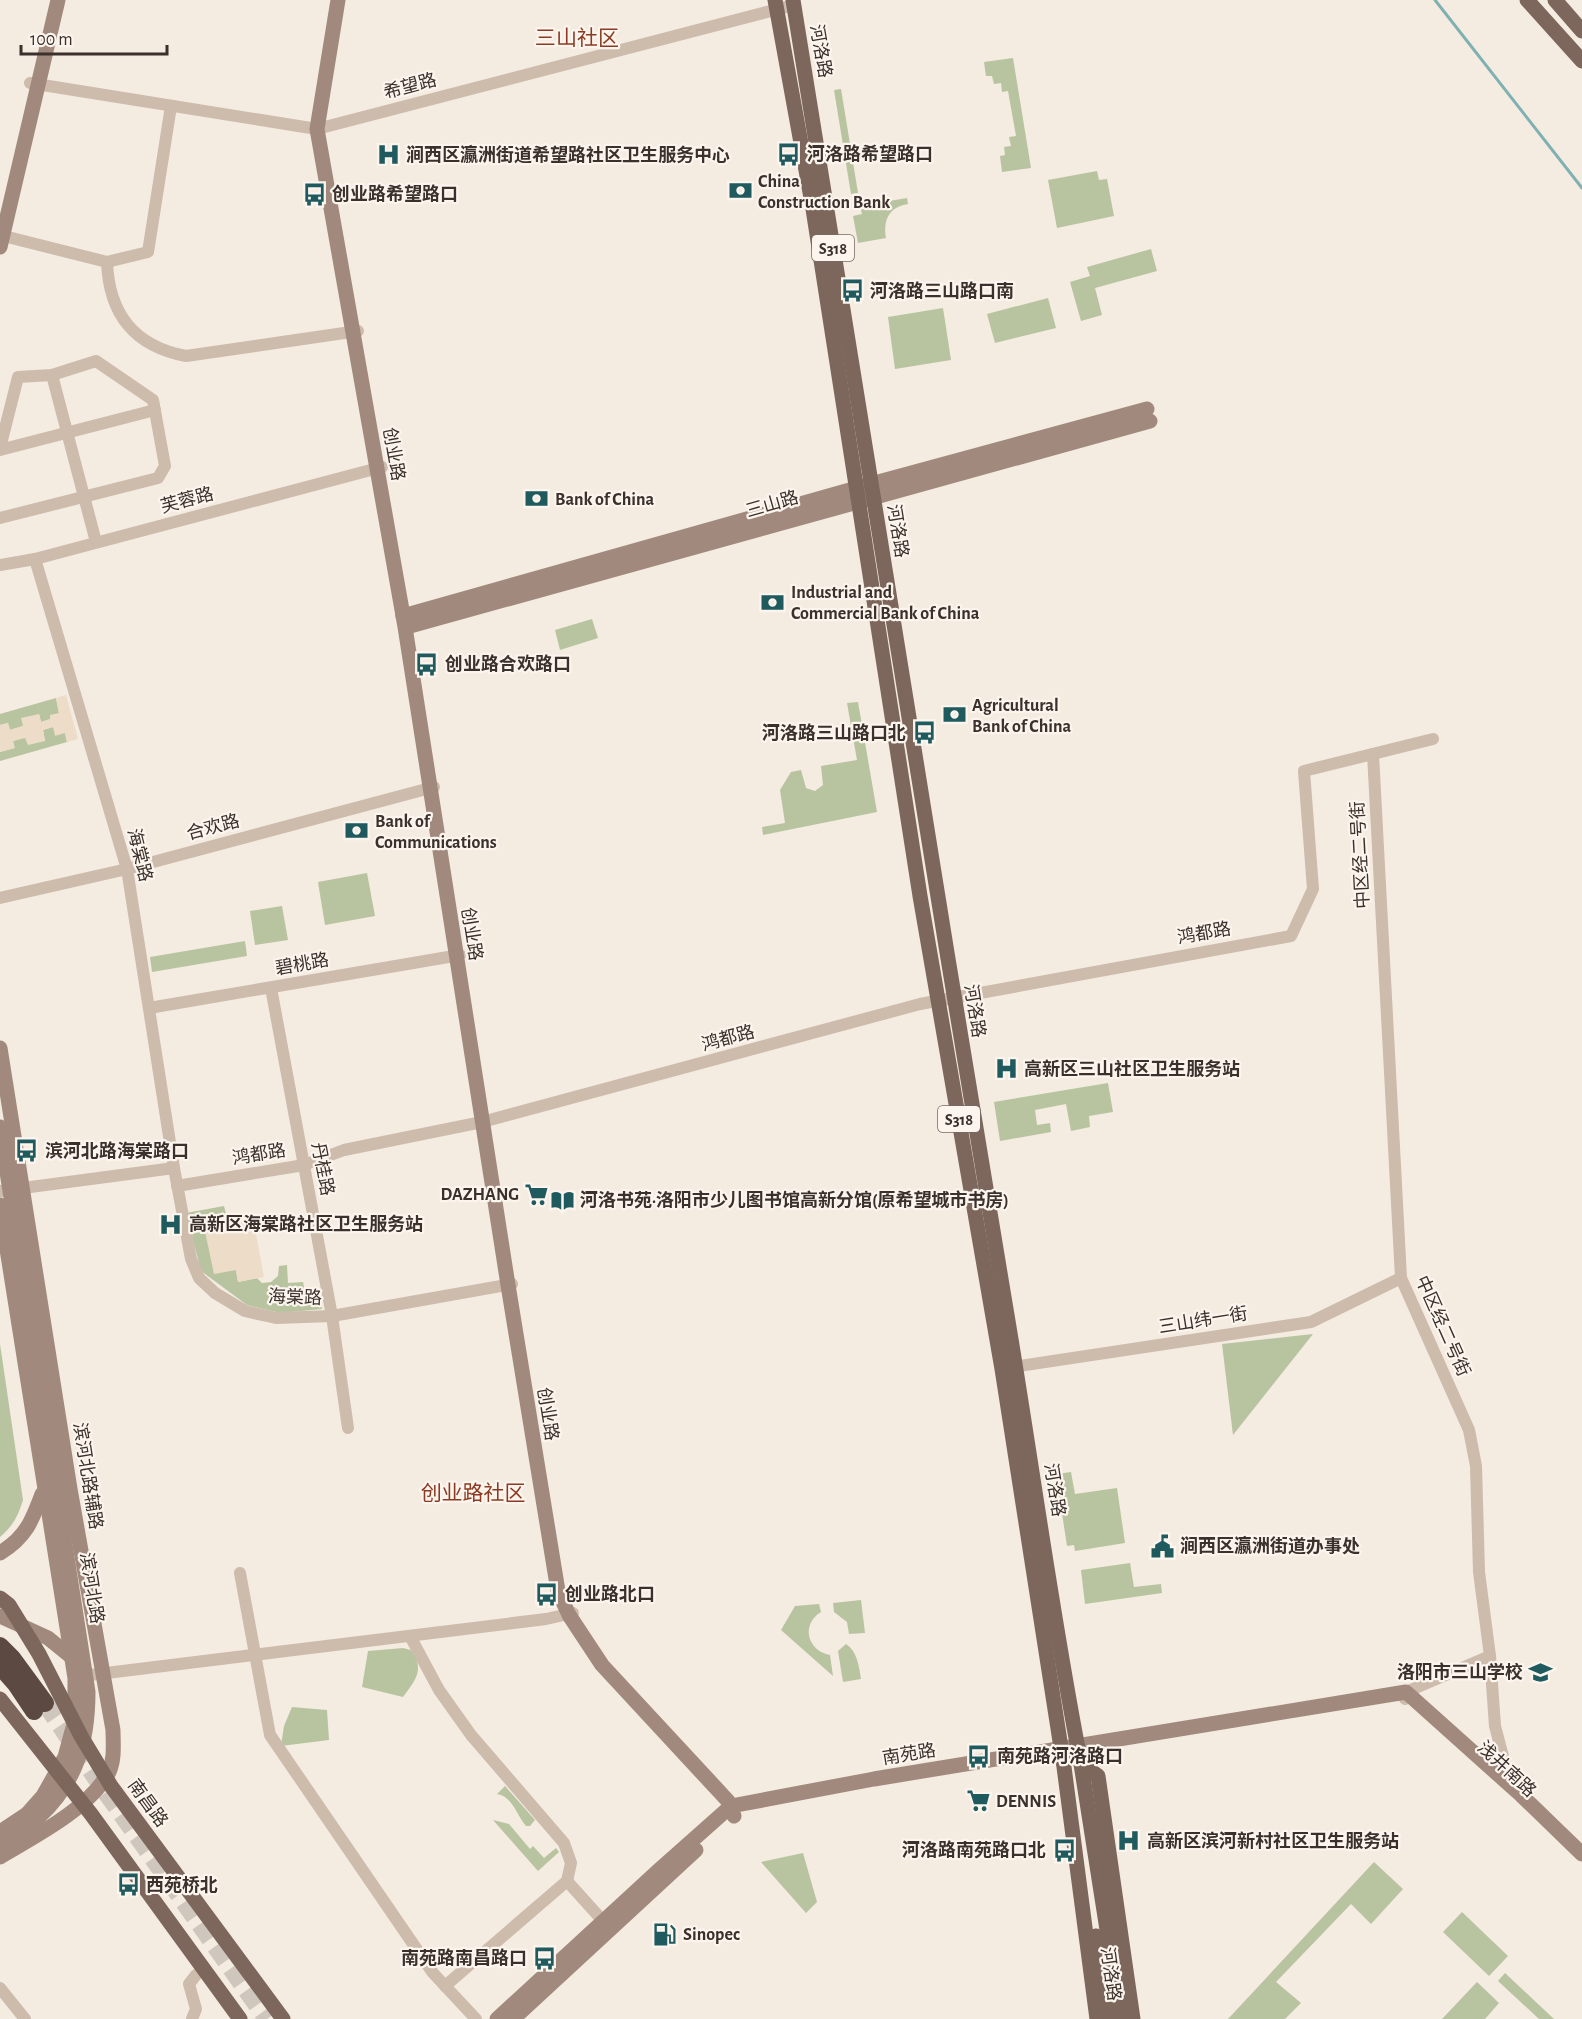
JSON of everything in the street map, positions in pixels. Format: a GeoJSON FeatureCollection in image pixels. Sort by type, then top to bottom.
{"type":"FeatureCollection","features":[{"type":"Feature","properties":{"kind":"highway"},"geometry":{"type":"LineString","coordinates":[[0,1646],[12,1658],[39,1707],[0,1666]]}},
{"type":"Feature","properties":{"kind":"main road"},"geometry":{"type":"LineString","coordinates":[[1527,0],[1582,61]]}},
{"type":"Feature","properties":{"kind":"main road"},"geometry":{"type":"LineString","coordinates":[[1555,0],[1582,31]]}},
{"type":"Feature","properties":{"kind":"main road","name":"河洛路"},"geometry":{"type":"LineString","coordinates":[[794,2],[872,490],[946,998],[1009,1368],[1079,1755],[1098,1776],[1101,1893]]}},
{"type":"Feature","properties":{"kind":"main road","name":"河洛路"},"geometry":{"type":"LineString","coordinates":[[775,4],[814,221],[920,896],[946,998]]}},
{"type":"Feature","properties":{"kind":"main road","name":"河洛路"},"geometry":{"type":"LineString","coordinates":[[1009,1368],[1097,2019]]}},
{"type":"Feature","properties":{"kind":"main road","name":"南昌路"},"geometry":{"type":"LineString","coordinates":[[0,1598],[9,1605],[39,1654],[105,1777],[283,2019]]}},
{"type":"Feature","properties":{"kind":"main road"},"geometry":{"type":"LineString","coordinates":[[0,1699],[81,1803],[240,2019]]}},
{"type":"Feature","properties":{"kind":"main road","name":"河洛路"},"geometry":{"type":"LineString","coordinates":[[1071,1828],[1101,1893],[1133,2019]]}},
{"type":"Feature","properties":{"kind":"main road"},"geometry":{"type":"LineString","coordinates":[[1101,1893],[1109,2019]]}},
{"type":"Feature","properties":{"kind":"main road"},"geometry":{"type":"LineString","coordinates":[[1101,1893],[1121,2019]]}},
{"type":"Feature","properties":{"kind":"street"},"geometry":{"type":"LineString","coordinates":[[48,0],[34,84],[1,239],[107,262],[148,252],[171,106]]}},
{"type":"Feature","properties":{"kind":"street"},"geometry":{"type":"LineString","coordinates":[[0,200],[58,0]]}},
{"type":"Feature","properties":{"kind":"street","name":"创业路"},"geometry":{"type":"LineString","coordinates":[[338,0],[320,128],[406,621],[558,1591],[571,1614],[606,1662],[735,1800],[735,1810]]}},
{"type":"Feature","properties":{"kind":"street","name":"创业路"},"geometry":{"type":"LineString","coordinates":[[320,128],[344,0]]}},
{"type":"Feature","properties":{"kind":"street","name":"希望路"},"geometry":{"type":"LineString","coordinates":[[34,84],[320,128],[775,4],[794,2]]}},
{"type":"Feature","properties":{"kind":"street"},"geometry":{"type":"LineString","coordinates":[[107,262],[108,279],[115,303],[127,323],[145,342],[167,352],[186,356],[356,332]]}},
{"type":"Feature","properties":{"kind":"street"},"geometry":{"type":"LineString","coordinates":[[0,518],[158,478],[165,466],[155,410],[153,399],[96,361],[52,375],[18,377],[0,449],[68,434],[155,410]]}},
{"type":"Feature","properties":{"kind":"street"},"geometry":{"type":"LineString","coordinates":[[52,375],[96,542]]}},
{"type":"Feature","properties":{"kind":"street","name":"三山路"},"geometry":{"type":"LineString","coordinates":[[406,621],[1149,415]]}},
{"type":"Feature","properties":{"kind":"street","name":"芙蓉路"},"geometry":{"type":"LineString","coordinates":[[0,565],[35,559],[380,468]]}},
{"type":"Feature","properties":{"kind":"street","name":"海棠路"},"geometry":{"type":"LineString","coordinates":[[35,559],[127,869],[177,1186],[191,1259],[198,1278],[215,1293],[245,1311],[276,1318],[332,1317],[510,1285]]}},
{"type":"Feature","properties":{"kind":"street"},"geometry":{"type":"LineString","coordinates":[[1373,754],[1433,739]]}},
{"type":"Feature","properties":{"kind":"street","name":"鸿都路"},"geometry":{"type":"LineString","coordinates":[[177,1186],[304,1165],[344,1150],[484,1122],[946,998],[1291,936],[1313,889],[1304,771],[1373,754]]}},
{"type":"Feature","properties":{"kind":"street","name":"中区经二号街"},"geometry":{"type":"LineString","coordinates":[[1373,754],[1401,1278],[1469,1430],[1476,1466],[1479,1572],[1490,1658],[1495,1726],[1506,1768],[1521,1796]]}},
{"type":"Feature","properties":{"kind":"street","name":"合欢路"},"geometry":{"type":"LineString","coordinates":[[0,898],[127,869],[432,787]]}},
{"type":"Feature","properties":{"kind":"street","name":"碧桃路"},"geometry":{"type":"LineString","coordinates":[[149,1008],[458,956]]}},
{"type":"Feature","properties":{"kind":"street","name":"丹桂路"},"geometry":{"type":"LineString","coordinates":[[271,988],[332,1317],[348,1428]]}},
{"type":"Feature","properties":{"kind":"street","name":"滨河北路辅路"},"geometry":{"type":"LineString","coordinates":[[0,1048],[21,1189],[113,1730],[113,1757],[110,1770],[105,1777],[75,1810],[0,1856]]}},
{"type":"Feature","properties":{"kind":"street","name":"滨河北路"},"geometry":{"type":"LineString","coordinates":[[0,1127],[83,1655],[88,1692],[88,1716],[83,1748],[71,1777],[58,1796],[37,1819],[0,1846]]}},
{"type":"Feature","properties":{"kind":"street"},"geometry":{"type":"LineString","coordinates":[[0,1191],[174,1168]]}},
{"type":"Feature","properties":{"kind":"street","name":"滨河北路"},"geometry":{"type":"LineString","coordinates":[[0,1206],[75,1677],[75,1720],[65,1757],[44,1796],[27,1814],[0,1832]]}},
{"type":"Feature","properties":{"kind":"street"},"geometry":{"type":"LineString","coordinates":[[0,1248],[42,1494],[82,1676],[84,1706],[81,1736],[62,1778],[37,1799],[0,1824]]}},
{"type":"Feature","properties":{"kind":"street","name":"三山纬一街"},"geometry":{"type":"LineString","coordinates":[[1009,1368],[1311,1322],[1401,1278]]}},
{"type":"Feature","properties":{"kind":"street"},"geometry":{"type":"LineString","coordinates":[[0,1553],[22,1537],[32,1521],[42,1494]]}},
{"type":"Feature","properties":{"kind":"street"},"geometry":{"type":"LineString","coordinates":[[240,1573],[270,1735],[433,1973],[476,2019]]}},
{"type":"Feature","properties":{"kind":"street"},"geometry":{"type":"LineString","coordinates":[[82,1676],[255,1656],[571,1614]]}},
{"type":"Feature","properties":{"kind":"street"},"geometry":{"type":"LineString","coordinates":[[0,1616],[48,1638],[85,1667],[99,1691],[105,1739],[102,1763],[86,1795],[68,1812],[0,1856]]}},
{"type":"Feature","properties":{"kind":"street"},"geometry":{"type":"LineString","coordinates":[[410,1636],[439,1690],[471,1735],[564,1844],[571,1863],[567,1881],[445,1986]]}},
{"type":"Feature","properties":{"kind":"street"},"geometry":{"type":"LineString","coordinates":[[1407,1696],[1490,1658]]}},
{"type":"Feature","properties":{"kind":"street","name":"南苑路"},"geometry":{"type":"LineString","coordinates":[[735,1810],[874,1779],[1061,1753],[1079,1755],[1407,1696]]}},
{"type":"Feature","properties":{"kind":"street","name":"浅井南路"},"geometry":{"type":"LineString","coordinates":[[1407,1696],[1521,1796],[1582,1854]]}},
{"type":"Feature","properties":{"kind":"street","name":"浅井南路"},"geometry":{"type":"LineString","coordinates":[[1407,1696],[1582,1866]]}},
{"type":"Feature","properties":{"kind":"street"},"geometry":{"type":"LineString","coordinates":[[497,2019],[603,1921],[735,1810]]}},
{"type":"Feature","properties":{"kind":"street"},"geometry":{"type":"LineString","coordinates":[[513,2019],[735,1810]]}},
{"type":"Feature","properties":{"kind":"street"},"geometry":{"type":"LineString","coordinates":[[567,1881],[603,1921]]}},
{"type":"Feature","properties":{"kind":"street"},"geometry":{"type":"LineString","coordinates":[[192,2019],[196,2009],[189,1984],[196,1975]]}},
{"type":"Feature","properties":{"kind":"street"},"geometry":{"type":"LineString","coordinates":[[0,1988],[25,2019]]}},
{"type":"Feature","properties":{"kind":"green space"},"geometry":{"type":"Polygon","coordinates":[[[1013,58],[1031,168],[1002,172],[1000,156],[1005,155],[1004,147],[1011,146],[1009,137],[1016,136],[1008,91],[1002,92],[1001,83],[994,84],[992,76],[986,76],[984,62],[1013,58]]]}},
{"type":"Feature","properties":{"kind":"green space"},"geometry":{"type":"Polygon","coordinates":[[[841,89],[858,193],[851,194],[834,90],[841,89]]]}},
{"type":"Feature","properties":{"kind":"green space"},"geometry":{"type":"Polygon","coordinates":[[[1097,171],[1099,180],[1107,179],[1114,216],[1057,228],[1048,180],[1097,171]]]}},
{"type":"Feature","properties":{"kind":"green space"},"geometry":{"type":"Polygon","coordinates":[[[907,198],[908,204],[896,208],[889,215],[885,226],[886,238],[858,243],[853,216],[862,214],[860,206],[907,198]]]}},
{"type":"Feature","properties":{"kind":"green space"},"geometry":{"type":"Polygon","coordinates":[[[1151,249],[1157,271],[1095,288],[1102,315],[1081,321],[1070,282],[1090,276],[1087,267],[1151,249]]]}},
{"type":"Feature","properties":{"kind":"green space"},"geometry":{"type":"Polygon","coordinates":[[[1048,298],[1056,328],[995,343],[987,314],[1048,298]]]}},
{"type":"Feature","properties":{"kind":"green space"},"geometry":{"type":"Polygon","coordinates":[[[943,308],[951,360],[895,369],[888,317],[943,308]]]}},
{"type":"Feature","properties":{"kind":"green space"},"geometry":{"type":"Polygon","coordinates":[[[592,619],[598,638],[560,650],[555,630],[592,619]]]}},
{"type":"Feature","properties":{"kind":"green space"},"geometry":{"type":"Polygon","coordinates":[[[56,698],[59,713],[51,719],[41,722],[39,714],[23,726],[10,730],[8,723],[0,725],[0,714],[56,698]]]}},
{"type":"Feature","properties":{"kind":"green space"},"geometry":{"type":"Polygon","coordinates":[[[858,702],[877,812],[763,835],[762,827],[785,823],[780,790],[791,772],[801,770],[806,788],[815,791],[823,785],[821,766],[857,760],[847,703],[858,702]]]}},
{"type":"Feature","properties":{"kind":"green space"},"geometry":{"type":"Polygon","coordinates":[[[53,727],[65,733],[67,742],[0,761],[0,752],[14,748],[13,741],[26,737],[45,741],[43,730],[53,727]]]}},
{"type":"Feature","properties":{"kind":"green space"},"geometry":{"type":"Polygon","coordinates":[[[367,873],[375,916],[325,925],[318,882],[367,873]]]}},
{"type":"Feature","properties":{"kind":"green space"},"geometry":{"type":"Polygon","coordinates":[[[282,906],[288,940],[255,945],[250,911],[282,906]]]}},
{"type":"Feature","properties":{"kind":"green space"},"geometry":{"type":"Polygon","coordinates":[[[245,941],[247,956],[152,972],[150,957],[245,941]]]}},
{"type":"Feature","properties":{"kind":"green space"},"geometry":{"type":"Polygon","coordinates":[[[1108,1083],[1113,1112],[1089,1116],[1090,1127],[1071,1131],[1066,1104],[1035,1110],[1037,1125],[1050,1123],[1051,1132],[1000,1141],[994,1102],[1108,1083]]]}},
{"type":"Feature","properties":{"kind":"green space"},"geometry":{"type":"Polygon","coordinates":[[[224,1206],[227,1218],[203,1223],[236,1270],[238,1282],[257,1278],[262,1283],[271,1282],[278,1276],[279,1266],[287,1265],[288,1283],[303,1282],[306,1296],[319,1293],[322,1309],[280,1313],[247,1305],[201,1271],[186,1213],[224,1206]]]}},
{"type":"Feature","properties":{"kind":"green space"},"geometry":{"type":"Polygon","coordinates":[[[1313,1334],[1233,1435],[1222,1344],[1313,1334]]]}},
{"type":"Feature","properties":{"kind":"green space"},"geometry":{"type":"Polygon","coordinates":[[[0,1344],[23,1500],[15,1520],[0,1537],[0,1344]]]}},
{"type":"Feature","properties":{"kind":"green space"},"geometry":{"type":"Polygon","coordinates":[[[1071,1472],[1075,1494],[1117,1488],[1125,1543],[1075,1551],[1074,1545],[1067,1546],[1056,1474],[1071,1472]]]}},
{"type":"Feature","properties":{"kind":"green space"},"geometry":{"type":"Polygon","coordinates":[[[1130,1563],[1134,1587],[1161,1584],[1162,1593],[1085,1604],[1081,1570],[1130,1563]]]}},
{"type":"Feature","properties":{"kind":"green space"},"geometry":{"type":"Polygon","coordinates":[[[861,1600],[865,1633],[849,1634],[847,1622],[834,1612],[833,1603],[861,1600]]]}},
{"type":"Feature","properties":{"kind":"green space"},"geometry":{"type":"Polygon","coordinates":[[[819,1604],[821,1612],[810,1624],[809,1637],[816,1648],[830,1655],[833,1676],[781,1630],[795,1606],[819,1604]]]}},
{"type":"Feature","properties":{"kind":"green space"},"geometry":{"type":"Polygon","coordinates":[[[846,1644],[855,1655],[861,1679],[843,1682],[838,1651],[846,1644]]]}},
{"type":"Feature","properties":{"kind":"green space"},"geometry":{"type":"Polygon","coordinates":[[[403,1648],[411,1650],[418,1669],[415,1679],[403,1697],[362,1687],[368,1651],[403,1648]]]}},
{"type":"Feature","properties":{"kind":"green space"},"geometry":{"type":"Polygon","coordinates":[[[292,1707],[327,1710],[329,1740],[281,1746],[284,1726],[292,1707]]]}},
{"type":"Feature","properties":{"kind":"green space"},"geometry":{"type":"Polygon","coordinates":[[[505,1786],[535,1820],[530,1826],[526,1826],[506,1798],[497,1794],[505,1786]]]}},
{"type":"Feature","properties":{"kind":"green space"},"geometry":{"type":"Polygon","coordinates":[[[493,1820],[509,1824],[530,1849],[533,1846],[544,1858],[556,1848],[559,1852],[538,1871],[493,1820]]]}},
{"type":"Feature","properties":{"kind":"green space"},"geometry":{"type":"Polygon","coordinates":[[[803,1853],[817,1902],[806,1913],[761,1862],[803,1853]]]}},
{"type":"Feature","properties":{"kind":"green space"},"geometry":{"type":"Polygon","coordinates":[[[1374,1862],[1403,1889],[1371,1924],[1351,1904],[1276,1982],[1301,2003],[1285,2019],[1228,2019],[1374,1862]]]}},
{"type":"Feature","properties":{"kind":"green space"},"geometry":{"type":"Polygon","coordinates":[[[1462,1912],[1508,1956],[1489,1976],[1443,1932],[1462,1912]]]}},
{"type":"Feature","properties":{"kind":"green space"},"geometry":{"type":"Polygon","coordinates":[[[1505,1973],[1554,2019],[1539,2019],[1498,1981],[1505,1973]]]}},
{"type":"Feature","properties":{"kind":"green space"},"geometry":{"type":"Polygon","coordinates":[[[1477,1982],[1499,2003],[1485,2019],[1442,2019],[1477,1982]]]}},
{"type":"Feature","properties":{"kind":"shaded area"},"geometry":{"type":"Polygon","coordinates":[[[66,695],[78,739],[67,742],[65,733],[55,736],[53,727],[43,730],[45,741],[28,745],[25,738],[13,741],[15,748],[0,752],[0,725],[8,723],[10,730],[23,726],[21,718],[39,714],[41,722],[50,719],[50,715],[59,713],[56,698],[66,695]]]}},
{"type":"Feature","properties":{"kind":"shaded area"},"geometry":{"type":"Polygon","coordinates":[[[252,1213],[264,1277],[238,1282],[236,1270],[214,1274],[203,1222],[252,1213]]]}},
{"type":"Feature","properties":{"kind":"waterway"},"geometry":{"type":"LineString","coordinates":[[1435,0],[1582,188]]}},
{"type":"Feature","properties":{"kind":"tunnel"},"geometry":{"type":"LineString","coordinates":[[45,1703],[267,2019]]}},
{"type":"Feature","properties":{"kind":"place","name":"河洛路希望路口"},"geometry":{"type":"Point","coordinates":[789,154]}},
{"type":"Feature","properties":{"kind":"place","name":"涧西区瀛洲街道希望路社区卫生服务中心"},"geometry":{"type":"Point","coordinates":[388,155]}},
{"type":"Feature","properties":{"kind":"place","name":"China Construction Bank"},"geometry":{"type":"Point","coordinates":[740,191]}},
{"type":"Feature","properties":{"kind":"place","name":"创业路希望路口"},"geometry":{"type":"Point","coordinates":[314,194]}},
{"type":"Feature","properties":{"kind":"place","name":"河洛路三山路口南"},"geometry":{"type":"Point","coordinates":[852,291]}},
{"type":"Feature","properties":{"kind":"place","name":"Bank of China"},"geometry":{"type":"Point","coordinates":[537,499]}},
{"type":"Feature","properties":{"kind":"place","name":"Industrial and Commercial Bank of China"},"geometry":{"type":"Point","coordinates":[773,602]}},
{"type":"Feature","properties":{"kind":"place","name":"创业路合欢路口"},"geometry":{"type":"Point","coordinates":[427,664]}},
{"type":"Feature","properties":{"kind":"place","name":"Agricultural Bank of China"},"geometry":{"type":"Point","coordinates":[954,715]}},
{"type":"Feature","properties":{"kind":"place","name":"河洛路三山路口北"},"geometry":{"type":"Point","coordinates":[924,733]}},
{"type":"Feature","properties":{"kind":"place","name":"Bank of Communications"},"geometry":{"type":"Point","coordinates":[357,831]}},
{"type":"Feature","properties":{"kind":"place","name":"高新区三山社区卫生服务站"},"geometry":{"type":"Point","coordinates":[1006,1069]}},
{"type":"Feature","properties":{"kind":"place","name":"滨河北路海棠路口"},"geometry":{"type":"Point","coordinates":[27,1151]}},
{"type":"Feature","properties":{"kind":"place","name":"DAZHANG"},"geometry":{"type":"Point","coordinates":[537,1194]}},
{"type":"Feature","properties":{"kind":"place","name":"河洛书苑·洛阳市少儿图书馆高新分馆(原希望城市书房)"},"geometry":{"type":"Point","coordinates":[562,1200]}},
{"type":"Feature","properties":{"kind":"place","name":"高新区海棠路社区卫生服务站"},"geometry":{"type":"Point","coordinates":[171,1224]}},
{"type":"Feature","properties":{"kind":"place","name":"涧西区瀛洲街道办事处"},"geometry":{"type":"Point","coordinates":[1162,1546]}},
{"type":"Feature","properties":{"kind":"place","name":"创业路北口"},"geometry":{"type":"Point","coordinates":[547,1594]}},
{"type":"Feature","properties":{"kind":"place","name":"洛阳市三山学校"},"geometry":{"type":"Point","coordinates":[1541,1672]}},
{"type":"Feature","properties":{"kind":"place","name":"南苑路河洛路口"},"geometry":{"type":"Point","coordinates":[979,1756]}},
{"type":"Feature","properties":{"kind":"place","name":"DENNIS"},"geometry":{"type":"Point","coordinates":[978,1801]}},
{"type":"Feature","properties":{"kind":"place","name":"高新区滨河新村社区卫生服务站"},"geometry":{"type":"Point","coordinates":[1129,1841]}},
{"type":"Feature","properties":{"kind":"place","name":"河洛路南苑路口北"},"geometry":{"type":"Point","coordinates":[1064,1850]}},
{"type":"Feature","properties":{"kind":"place","name":"西苑桥北"},"geometry":{"type":"Point","coordinates":[128,1885]}},
{"type":"Feature","properties":{"kind":"place","name":"Sinopec"},"geometry":{"type":"Point","coordinates":[665,1934]}},
{"type":"Feature","properties":{"kind":"place","name":"南苑路南昌路口"},"geometry":{"type":"Point","coordinates":[545,1958]}},
{"type":"Feature","properties":{"kind":"district","name":"三山社区"},"geometry":{"type":"Point","coordinates":[577,38]}},
{"type":"Feature","properties":{"kind":"district","name":"创业路社区"},"geometry":{"type":"Point","coordinates":[473,1493]}}]}
